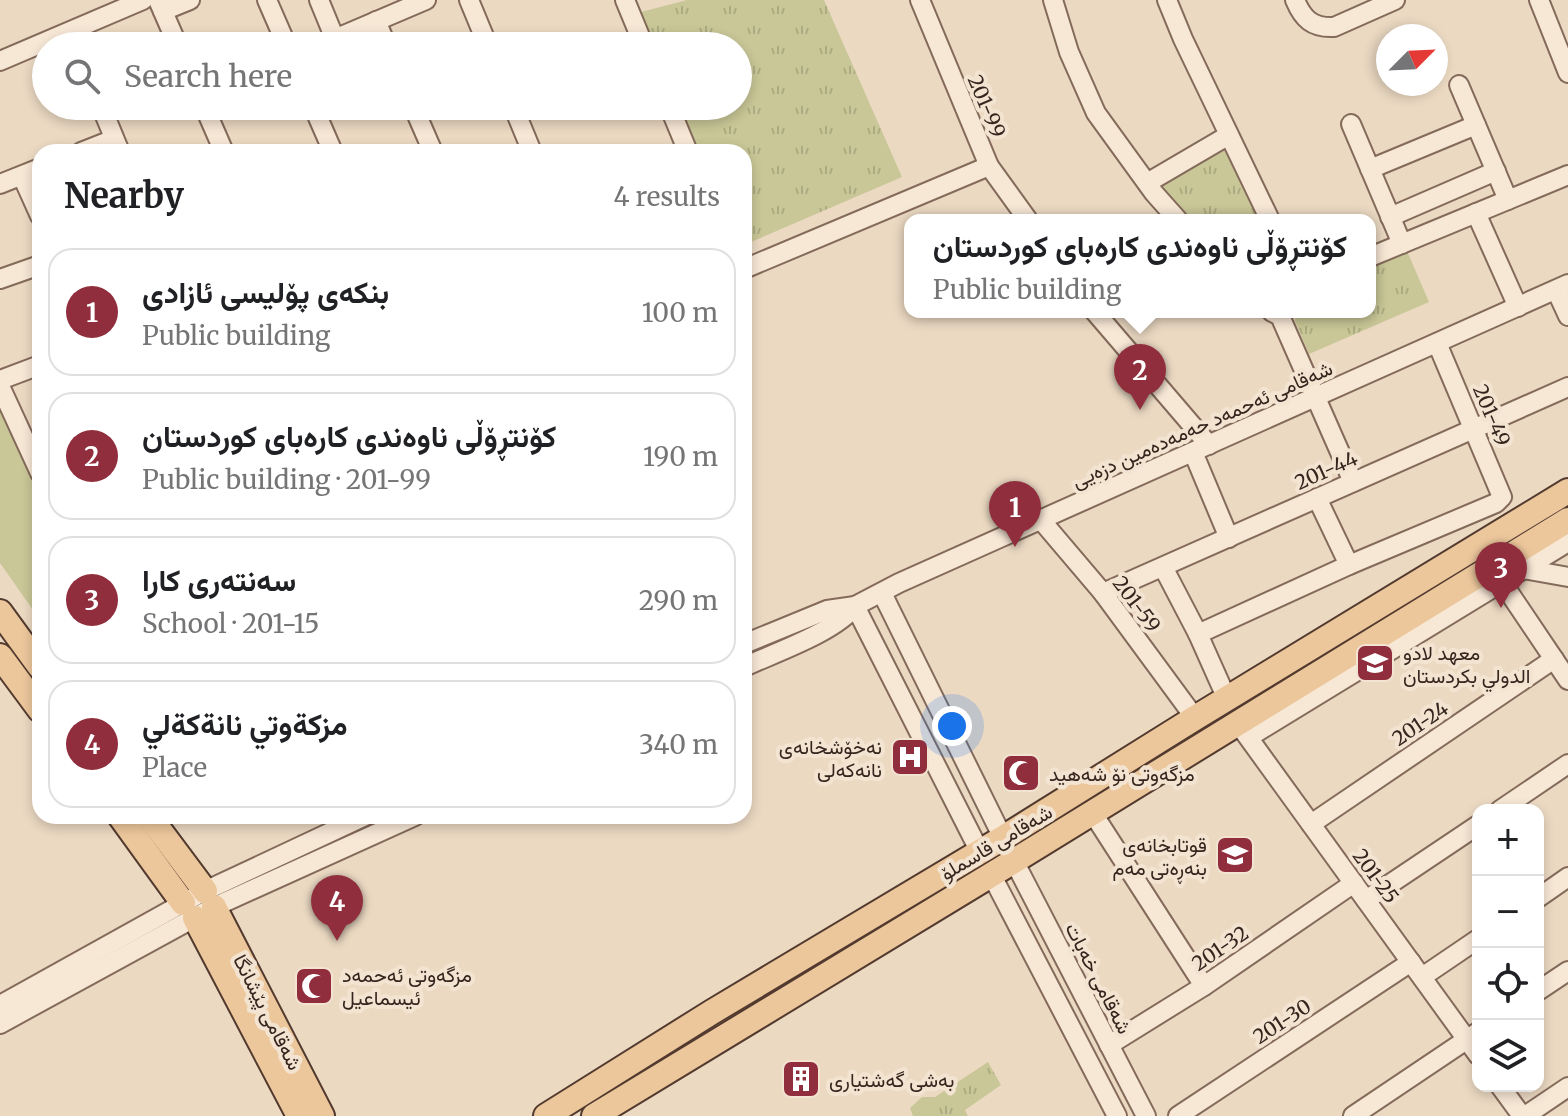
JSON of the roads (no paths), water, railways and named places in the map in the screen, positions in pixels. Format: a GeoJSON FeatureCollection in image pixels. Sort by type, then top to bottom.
{"type":"FeatureCollection","features":[{"type":"Feature","properties":{"kind":"main road","name":"شەقامی قاسملۆ"},"geometry":{"type":"LineString","coordinates":[[594,1116],[986,863],[1003,838],[1568,491]]}},
{"type":"Feature","properties":{"kind":"main road","name":"شەقامی قاسملۆ"},"geometry":{"type":"LineString","coordinates":[[546,1116],[712,1012],[986,863],[1014,861],[1092,812],[1243,730],[1568,520]]}},
{"type":"Feature","properties":{"kind":"main road"},"geometry":{"type":"LineString","coordinates":[[1,615],[32,656]]}},
{"type":"Feature","properties":{"kind":"main road"},"geometry":{"type":"LineString","coordinates":[[0,656],[32,699]]}},
{"type":"Feature","properties":{"kind":"main road","name":"شەقامی پێشانگا"},"geometry":{"type":"LineString","coordinates":[[127,824],[199,905],[299,1116]]}},
{"type":"Feature","properties":{"kind":"main road","name":"شەقامی پێشانگا"},"geometry":{"type":"LineString","coordinates":[[153,824],[322,1116]]}},
{"type":"Feature","properties":{"kind":"street"},"geometry":{"type":"LineString","coordinates":[[86,32],[143,0]]}},
{"type":"Feature","properties":{"kind":"street"},"geometry":{"type":"LineString","coordinates":[[172,32],[160,6],[190,0]]}},
{"type":"Feature","properties":{"kind":"street"},"geometry":{"type":"LineString","coordinates":[[267,0],[281,32]]}},
{"type":"Feature","properties":{"kind":"street"},"geometry":{"type":"LineString","coordinates":[[319,0],[324,32]]}},
{"type":"Feature","properties":{"kind":"street"},"geometry":{"type":"LineString","coordinates":[[350,32],[426,0]]}},
{"type":"Feature","properties":{"kind":"street"},"geometry":{"type":"LineString","coordinates":[[469,0],[482,32]]}},
{"type":"Feature","properties":{"kind":"street","name":"201-99"},"geometry":{"type":"LineString","coordinates":[[920,0],[989,166],[1024,214]]}},
{"type":"Feature","properties":{"kind":"street"},"geometry":{"type":"LineString","coordinates":[[1053,0],[1069,52],[1096,113],[1173,214]]}},
{"type":"Feature","properties":{"kind":"street"},"geometry":{"type":"LineString","coordinates":[[1167,0],[1267,214]]}},
{"type":"Feature","properties":{"kind":"street"},"geometry":{"type":"LineString","coordinates":[[1295,0],[1300,13],[1324,28],[1334,27],[1395,0]]}},
{"type":"Feature","properties":{"kind":"street"},"geometry":{"type":"LineString","coordinates":[[1539,0],[1568,73]]}},
{"type":"Feature","properties":{"kind":"street"},"geometry":{"type":"LineString","coordinates":[[632,2],[640,32]]}},
{"type":"Feature","properties":{"kind":"street"},"geometry":{"type":"LineString","coordinates":[[376,21],[381,32]]}},
{"type":"Feature","properties":{"kind":"street"},"geometry":{"type":"LineString","coordinates":[[0,61],[32,51]]}},
{"type":"Feature","properties":{"kind":"street"},"geometry":{"type":"LineString","coordinates":[[1459,85],[1508,200]]}},
{"type":"Feature","properties":{"kind":"street"},"geometry":{"type":"LineString","coordinates":[[107,120],[117,144]]}},
{"type":"Feature","properties":{"kind":"street"},"geometry":{"type":"LineString","coordinates":[[210,120],[221,144]]}},
{"type":"Feature","properties":{"kind":"street"},"geometry":{"type":"LineString","coordinates":[[319,120],[330,144]]}},
{"type":"Feature","properties":{"kind":"street"},"geometry":{"type":"LineString","coordinates":[[419,120],[430,144]]}},
{"type":"Feature","properties":{"kind":"street"},"geometry":{"type":"LineString","coordinates":[[519,120],[529,144]]}},
{"type":"Feature","properties":{"kind":"street"},"geometry":{"type":"LineString","coordinates":[[675,120],[685,144]]}},
{"type":"Feature","properties":{"kind":"street"},"geometry":{"type":"LineString","coordinates":[[1351,124],[1402,244]]}},
{"type":"Feature","properties":{"kind":"street"},"geometry":{"type":"LineString","coordinates":[[1370,169],[1476,125]]}},
{"type":"Feature","properties":{"kind":"street"},"geometry":{"type":"LineString","coordinates":[[1147,183],[1229,135]]}},
{"type":"Feature","properties":{"kind":"street"},"geometry":{"type":"LineString","coordinates":[[752,266],[989,166]]}},
{"type":"Feature","properties":{"kind":"street"},"geometry":{"type":"LineString","coordinates":[[1390,217],[1496,171]]}},
{"type":"Feature","properties":{"kind":"street"},"geometry":{"type":"LineString","coordinates":[[0,184],[32,172]]}},
{"type":"Feature","properties":{"kind":"street"},"geometry":{"type":"LineString","coordinates":[[1376,255],[1568,175]]}},
{"type":"Feature","properties":{"kind":"street"},"geometry":{"type":"LineString","coordinates":[[22,176],[32,198]]}},
{"type":"Feature","properties":{"kind":"street"},"geometry":{"type":"LineString","coordinates":[[1476,213],[1518,307]]}},
{"type":"Feature","properties":{"kind":"street"},"geometry":{"type":"LineString","coordinates":[[0,279],[32,268]]}},
{"type":"Feature","properties":{"kind":"street"},"geometry":{"type":"LineString","coordinates":[[1562,287],[1568,316]]}},
{"type":"Feature","properties":{"kind":"street","name":"شەقامی ئەحمەد حەمەدەمین دزەیی"},"geometry":{"type":"LineString","coordinates":[[752,641],[827,610],[855,606],[1562,287]]}},
{"type":"Feature","properties":{"kind":"street"},"geometry":{"type":"LineString","coordinates":[[1100,318],[1201,448],[1229,538]]}},
{"type":"Feature","properties":{"kind":"street"},"geometry":{"type":"LineString","coordinates":[[1280,318],[1353,482]]}},
{"type":"Feature","properties":{"kind":"street","name":"201-49"},"geometry":{"type":"LineString","coordinates":[[1349,565],[1496,503],[1502,497],[1437,343]]}},
{"type":"Feature","properties":{"kind":"street"},"geometry":{"type":"LineString","coordinates":[[32,369],[0,383],[32,455]]}},
{"type":"Feature","properties":{"kind":"street","name":"201-44"},"geometry":{"type":"LineString","coordinates":[[1103,593],[1568,387]]}},
{"type":"Feature","properties":{"kind":"street"},"geometry":{"type":"LineString","coordinates":[[1198,634],[1349,565],[1317,498]]}},
{"type":"Feature","properties":{"kind":"street","name":"201-59"},"geometry":{"type":"LineString","coordinates":[[1041,520],[1103,593],[1195,718]]}},
{"type":"Feature","properties":{"kind":"street"},"geometry":{"type":"LineString","coordinates":[[1243,730],[1568,542]]}},
{"type":"Feature","properties":{"kind":"street"},"geometry":{"type":"LineString","coordinates":[[1163,567],[1227,699]]}},
{"type":"Feature","properties":{"kind":"street"},"geometry":{"type":"LineString","coordinates":[[1524,569],[1568,577]]}},
{"type":"Feature","properties":{"kind":"street"},"geometry":{"type":"LineString","coordinates":[[1502,582],[1568,680]]}},
{"type":"Feature","properties":{"kind":"street"},"geometry":{"type":"LineString","coordinates":[[882,593],[1003,838]]}},
{"type":"Feature","properties":{"kind":"street"},"geometry":{"type":"LineString","coordinates":[[855,606],[1117,1116]]}},
{"type":"Feature","properties":{"kind":"street","name":"شەقامی ئەحمەد حەمەدەمین دزەیی"},"geometry":{"type":"LineString","coordinates":[[752,663],[835,625],[855,606]]}},
{"type":"Feature","properties":{"kind":"street","name":"201-24"},"geometry":{"type":"LineString","coordinates":[[1311,824],[1554,659]]}},
{"type":"Feature","properties":{"kind":"street","name":"201-25"},"geometry":{"type":"LineString","coordinates":[[1243,730],[1416,970],[1472,1040]]}},
{"type":"Feature","properties":{"kind":"street"},"geometry":{"type":"LineString","coordinates":[[1509,804],[1568,764]]}},
{"type":"Feature","properties":{"kind":"street"},"geometry":{"type":"LineString","coordinates":[[1092,812],[1204,986]]}},
{"type":"Feature","properties":{"kind":"street"},"geometry":{"type":"LineString","coordinates":[[0,1005],[199,905],[350,824]]}},
{"type":"Feature","properties":{"kind":"street"},"geometry":{"type":"LineString","coordinates":[[0,1024],[199,905],[396,824]]}},
{"type":"Feature","properties":{"kind":"street"},"geometry":{"type":"LineString","coordinates":[[1366,900],[1472,829]]}},
{"type":"Feature","properties":{"kind":"street","name":"شەقامی خەبات"},"geometry":{"type":"LineString","coordinates":[[1014,861],[1146,1116]]}},
{"type":"Feature","properties":{"kind":"street"},"geometry":{"type":"LineString","coordinates":[[1544,894],[1568,877]]}},
{"type":"Feature","properties":{"kind":"street","name":"201-32"},"geometry":{"type":"LineString","coordinates":[[1109,1045],[1204,986],[1354,883]]}},
{"type":"Feature","properties":{"kind":"street","name":"201-30"},"geometry":{"type":"LineString","coordinates":[[1178,1116],[1416,970],[1472,942]]}},
{"type":"Feature","properties":{"kind":"street"},"geometry":{"type":"LineString","coordinates":[[1041,968],[1063,956]]}},
{"type":"Feature","properties":{"kind":"street"},"geometry":{"type":"LineString","coordinates":[[1544,987],[1568,971]]}},
{"type":"Feature","properties":{"kind":"street"},"geometry":{"type":"LineString","coordinates":[[1353,1116],[1472,1043]]}},
{"type":"Feature","properties":{"kind":"street"},"geometry":{"type":"LineString","coordinates":[[1505,1092],[1523,1116],[1568,1087]]}},
{"type":"Feature","properties":{"kind":"place","name":"کۆنتڕۆڵی ناوەندی کارەبای کوردستان"},"geometry":{"type":"Point","coordinates":[1140,410]}},
{"type":"Feature","properties":{"kind":"place","name":"بنکەی پۆلیسی ئازادی"},"geometry":{"type":"Point","coordinates":[1015,547]}},
{"type":"Feature","properties":{"kind":"place","name":"سەنتەری کارا"},"geometry":{"type":"Point","coordinates":[1501,608]}},
{"type":"Feature","properties":{"kind":"place","name":"معهد لادو الدولي بكردستان"},"geometry":{"type":"Point","coordinates":[1375,663]}},
{"type":"Feature","properties":{"kind":"place","name":"نەخۆشخانەی نانەکەلی"},"geometry":{"type":"Point","coordinates":[910,757]}},
{"type":"Feature","properties":{"kind":"place","name":"مزگەوتی نۆ شەهید"},"geometry":{"type":"Point","coordinates":[1021,773]}},
{"type":"Feature","properties":{"kind":"place","name":"قوتابخانەی بنەڕەتی مەم"},"geometry":{"type":"Point","coordinates":[1235,855]}},
{"type":"Feature","properties":{"kind":"place","name":"مزكةوتي نانةكةلي"},"geometry":{"type":"Point","coordinates":[337,941]}},
{"type":"Feature","properties":{"kind":"place","name":"مزگەوتی ئەحمەد ئیسماعیل"},"geometry":{"type":"Point","coordinates":[314,986]}},
{"type":"Feature","properties":{"kind":"place","name":"بەشی گەشتیاری"},"geometry":{"type":"Point","coordinates":[801,1079]}}]}
